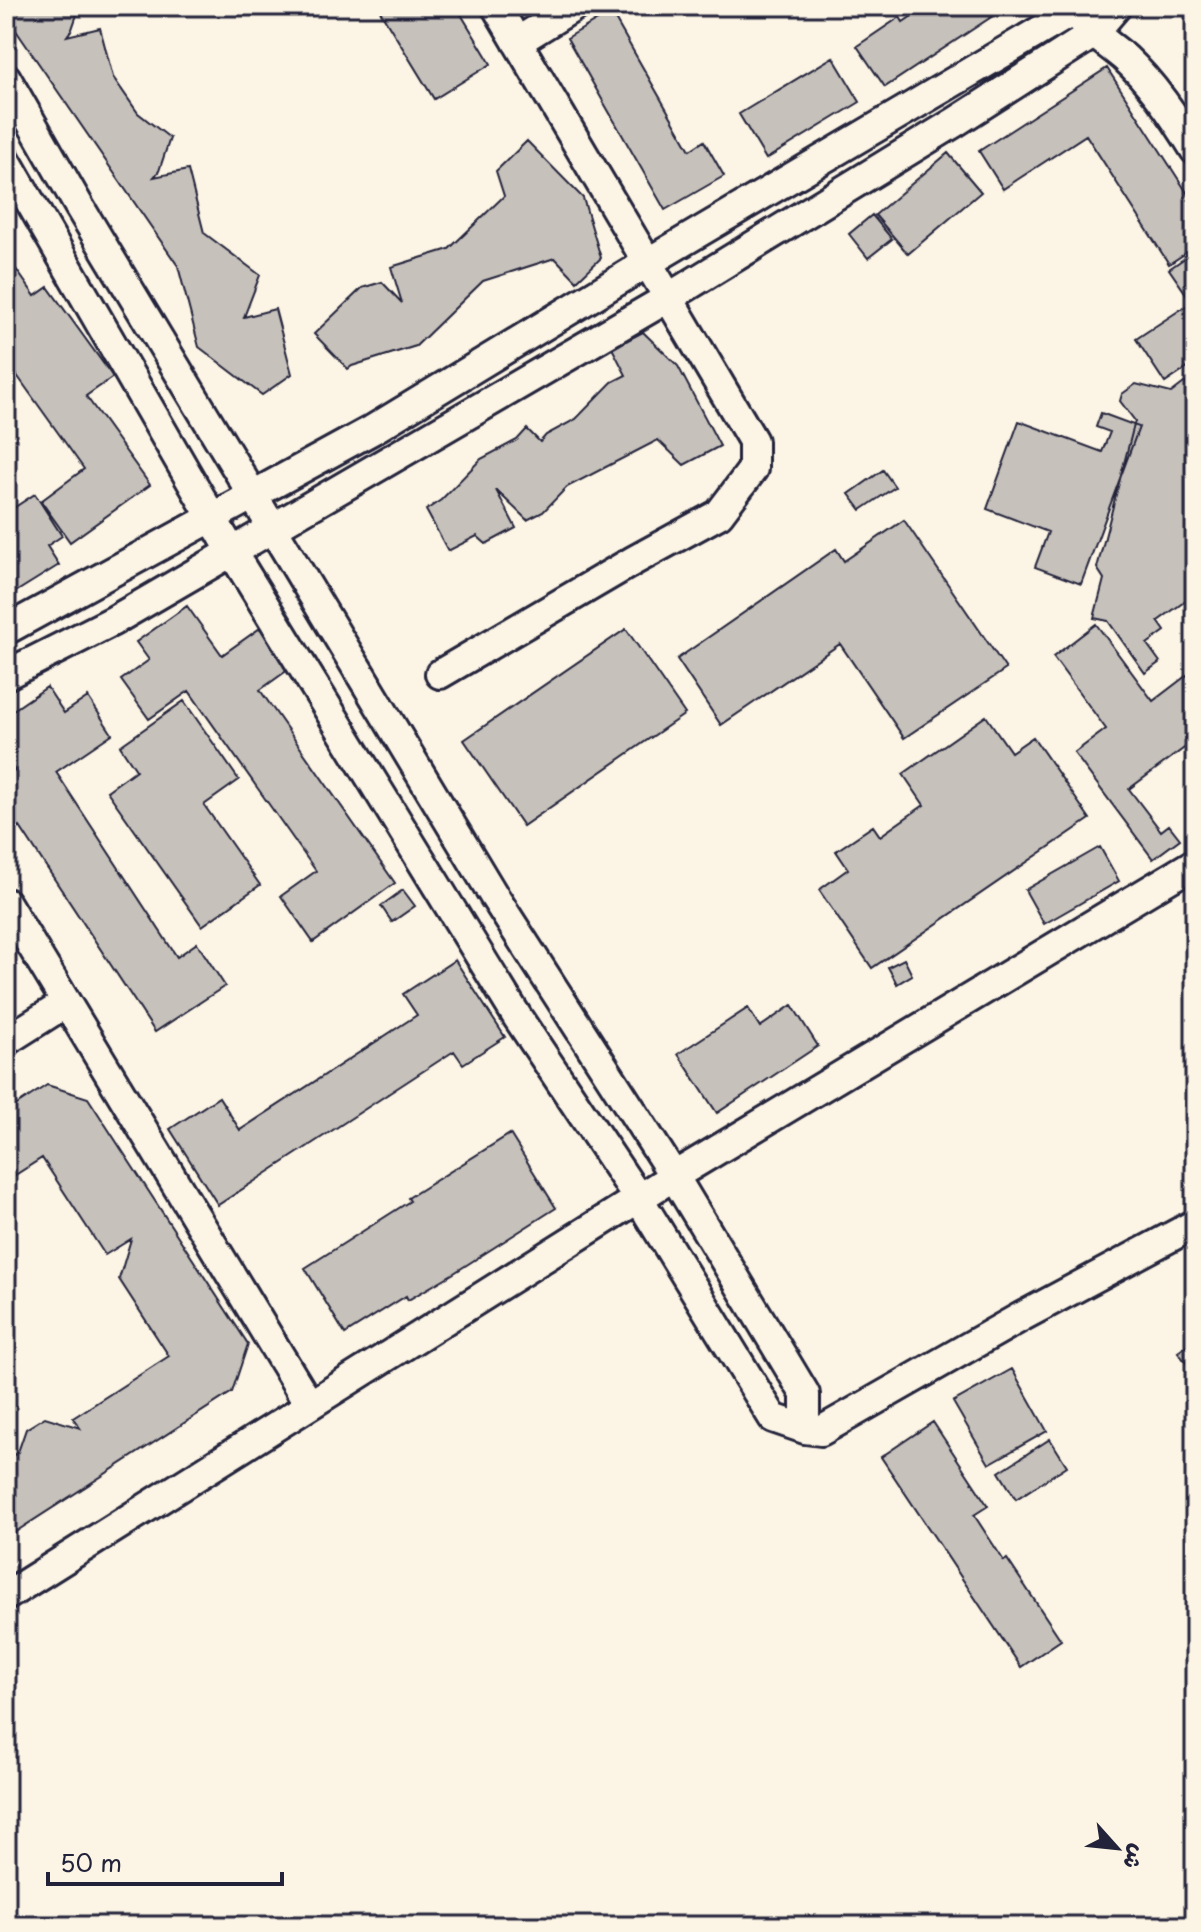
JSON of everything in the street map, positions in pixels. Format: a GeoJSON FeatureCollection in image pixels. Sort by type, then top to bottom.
{"type":"FeatureCollection","features":[{"type":"Feature","properties":{"kind":"street"},"geometry":{"type":"LineString","coordinates":[[440,674],[719,514],[753,469],[753,441],[496,6]]}},
{"type":"Feature","properties":{"kind":"street"},"geometry":{"type":"LineString","coordinates":[[517,42],[575,6]]}},
{"type":"Feature","properties":{"kind":"street"},"geometry":{"type":"LineString","coordinates":[[6,675],[113,621],[668,298],[1093,34],[1117,6]]}},
{"type":"Feature","properties":{"kind":"street"},"geometry":{"type":"LineString","coordinates":[[6,630],[372,430],[647,263],[1082,7],[1093,34],[1124,58],[1157,94],[1195,150]]}},
{"type":"Feature","properties":{"kind":"street"},"geometry":{"type":"LineString","coordinates":[[6,78],[80,208],[494,896],[674,1176],[805,1394],[805,1429]]}},
{"type":"Feature","properties":{"kind":"street"},"geometry":{"type":"LineString","coordinates":[[6,160],[232,552],[518,1018],[639,1199],[773,1418],[821,1431],[1021,1317],[1195,1224]]}},
{"type":"Feature","properties":{"kind":"street"},"geometry":{"type":"LineString","coordinates":[[6,1596],[674,1176],[1195,863]]}},
{"type":"Feature","properties":{"kind":"street"},"geometry":{"type":"LineString","coordinates":[[6,903],[309,1404]]}},
{"type":"Feature","properties":{"kind":"street"},"geometry":{"type":"LineString","coordinates":[[6,1041],[66,1003]]}},
{"type":"Feature","properties":{"kind":"building"},"geometry":{"type":"Polygon","coordinates":[[[6,6],[80,6],[67,36],[100,28],[113,77],[138,113],[170,138],[154,177],[188,170],[204,233],[260,275],[244,317],[275,309],[292,374],[262,395],[199,347],[178,266],[6,16],[6,6]]]}},
{"type":"Feature","properties":{"kind":"building"},"geometry":{"type":"Polygon","coordinates":[[[377,6],[456,6],[491,64],[434,99],[377,6]]]}},
{"type":"Feature","properties":{"kind":"building"},"geometry":{"type":"Polygon","coordinates":[[[927,6],[1008,6],[885,87],[857,46],[900,17],[903,22],[927,6]]]}},
{"type":"Feature","properties":{"kind":"building"},"geometry":{"type":"Polygon","coordinates":[[[611,12],[690,150],[704,141],[724,176],[665,210],[567,38],[611,12]]]}},
{"type":"Feature","properties":{"kind":"building"},"geometry":{"type":"Polygon","coordinates":[[[833,57],[860,102],[766,159],[739,114],[833,57]]]}},
{"type":"Feature","properties":{"kind":"building"},"geometry":{"type":"Polygon","coordinates":[[[1107,68],[1195,205],[1195,247],[1169,264],[1086,135],[1003,189],[979,151],[1107,68]]]}},
{"type":"Feature","properties":{"kind":"building"},"geometry":{"type":"Polygon","coordinates":[[[527,141],[583,198],[601,258],[577,281],[555,258],[483,281],[416,346],[348,369],[314,334],[362,288],[382,282],[402,303],[391,267],[449,249],[504,196],[496,171],[527,141]]]}},
{"type":"Feature","properties":{"kind":"building"},"geometry":{"type":"Polygon","coordinates":[[[948,153],[981,192],[908,254],[875,215],[948,153]]]}},
{"type":"Feature","properties":{"kind":"building"},"geometry":{"type":"Polygon","coordinates":[[[872,215],[892,239],[868,258],[849,234],[872,215]]]}},
{"type":"Feature","properties":{"kind":"building"},"geometry":{"type":"Polygon","coordinates":[[[1195,251],[1195,294],[1189,298],[1169,269],[1195,251]]]}},
{"type":"Feature","properties":{"kind":"building"},"geometry":{"type":"Polygon","coordinates":[[[6,255],[35,296],[48,287],[113,377],[86,396],[150,485],[70,542],[41,501],[84,469],[6,360],[6,255]]]}},
{"type":"Feature","properties":{"kind":"building"},"geometry":{"type":"Polygon","coordinates":[[[1195,300],[1195,363],[1165,383],[1136,339],[1195,300]]]}},
{"type":"Feature","properties":{"kind":"building"},"geometry":{"type":"Polygon","coordinates":[[[643,332],[678,366],[720,446],[684,465],[658,440],[567,487],[543,512],[527,520],[496,490],[516,528],[486,544],[477,536],[448,551],[426,510],[441,500],[481,459],[517,440],[527,429],[540,442],[546,435],[576,419],[612,382],[626,375],[612,348],[643,332]]]}},
{"type":"Feature","properties":{"kind":"building"},"geometry":{"type":"Polygon","coordinates":[[[1184,383],[1195,386],[1195,594],[1158,621],[1165,631],[1147,644],[1160,662],[1145,673],[1108,621],[1094,618],[1104,579],[1097,568],[1135,421],[1120,401],[1122,394],[1136,384],[1171,393],[1184,383]]]}},
{"type":"Feature","properties":{"kind":"building"},"geometry":{"type":"Polygon","coordinates":[[[1101,413],[1139,427],[1081,584],[1035,567],[1048,532],[987,509],[1019,421],[1102,452],[1110,432],[1096,427],[1101,413]]]}},
{"type":"Feature","properties":{"kind":"building"},"geometry":{"type":"Polygon","coordinates":[[[883,470],[895,487],[861,510],[849,494],[883,470]]]}},
{"type":"Feature","properties":{"kind":"building"},"geometry":{"type":"Polygon","coordinates":[[[35,494],[62,536],[47,546],[59,565],[6,598],[6,513],[35,494]]]}},
{"type":"Feature","properties":{"kind":"building"},"geometry":{"type":"Polygon","coordinates":[[[904,520],[1006,669],[904,738],[840,644],[721,725],[677,659],[836,549],[844,561],[904,520]]]}},
{"type":"Feature","properties":{"kind":"building"},"geometry":{"type":"Polygon","coordinates":[[[187,606],[222,655],[263,626],[292,667],[260,690],[395,883],[313,942],[281,896],[316,871],[189,691],[149,719],[121,680],[149,660],[136,642],[187,606]]]}},
{"type":"Feature","properties":{"kind":"building"},"geometry":{"type":"Polygon","coordinates":[[[1096,624],[1153,701],[1195,669],[1195,740],[1129,789],[1161,831],[1169,825],[1180,839],[1153,859],[1074,753],[1106,729],[1053,657],[1096,624]]]}},
{"type":"Feature","properties":{"kind":"building"},"geometry":{"type":"Polygon","coordinates":[[[626,629],[685,714],[523,826],[464,740],[626,629]]]}},
{"type":"Feature","properties":{"kind":"building"},"geometry":{"type":"Polygon","coordinates":[[[47,687],[64,713],[88,697],[112,734],[56,772],[177,957],[197,943],[225,986],[155,1032],[20,827],[6,837],[6,777],[15,771],[6,757],[6,746],[13,742],[6,731],[6,715],[47,687]]]}},
{"type":"Feature","properties":{"kind":"building"},"geometry":{"type":"Polygon","coordinates":[[[184,701],[239,780],[204,805],[260,885],[202,926],[107,791],[136,770],[120,746],[184,701]]]}},
{"type":"Feature","properties":{"kind":"building"},"geometry":{"type":"Polygon","coordinates":[[[986,716],[1011,752],[1033,737],[1090,819],[872,968],[819,890],[848,869],[836,851],[873,826],[880,836],[924,805],[903,774],[986,716]]]}},
{"type":"Feature","properties":{"kind":"building"},"geometry":{"type":"Polygon","coordinates":[[[1100,847],[1119,881],[1044,924],[1025,890],[1100,847]]]}},
{"type":"Feature","properties":{"kind":"building"},"geometry":{"type":"Polygon","coordinates":[[[403,890],[415,906],[392,922],[381,906],[403,890]]]}},
{"type":"Feature","properties":{"kind":"building"},"geometry":{"type":"Polygon","coordinates":[[[904,959],[912,975],[897,984],[888,967],[904,959]]]}},
{"type":"Feature","properties":{"kind":"building"},"geometry":{"type":"Polygon","coordinates":[[[455,960],[505,1037],[463,1064],[454,1051],[218,1205],[170,1129],[219,1097],[240,1130],[417,1015],[403,994],[455,960]]]}},
{"type":"Feature","properties":{"kind":"building"},"geometry":{"type":"Polygon","coordinates":[[[792,1005],[818,1046],[717,1113],[678,1054],[748,1008],[760,1027],[792,1005]]]}},
{"type":"Feature","properties":{"kind":"building"},"geometry":{"type":"Polygon","coordinates":[[[47,1085],[88,1098],[248,1344],[232,1392],[6,1538],[6,1460],[18,1452],[26,1429],[45,1417],[80,1428],[73,1418],[169,1356],[119,1279],[131,1239],[105,1255],[42,1158],[6,1181],[6,1112],[47,1085]]]}},
{"type":"Feature","properties":{"kind":"building"},"geometry":{"type":"Polygon","coordinates":[[[510,1134],[556,1208],[454,1273],[408,1300],[406,1296],[345,1334],[305,1268],[510,1134]]]}},
{"type":"Feature","properties":{"kind":"building"},"geometry":{"type":"Polygon","coordinates":[[[1195,1340],[1195,1375],[1178,1352],[1195,1340]]]}},
{"type":"Feature","properties":{"kind":"building"},"geometry":{"type":"Polygon","coordinates":[[[1012,1369],[1047,1431],[989,1464],[953,1402],[1012,1369]]]}},
{"type":"Feature","properties":{"kind":"building"},"geometry":{"type":"Polygon","coordinates":[[[933,1422],[988,1506],[974,1515],[1061,1640],[1021,1667],[881,1457],[933,1422]]]}},
{"type":"Feature","properties":{"kind":"building"},"geometry":{"type":"Polygon","coordinates":[[[1050,1439],[1067,1466],[1016,1499],[999,1472],[1050,1439]]]}}]}
